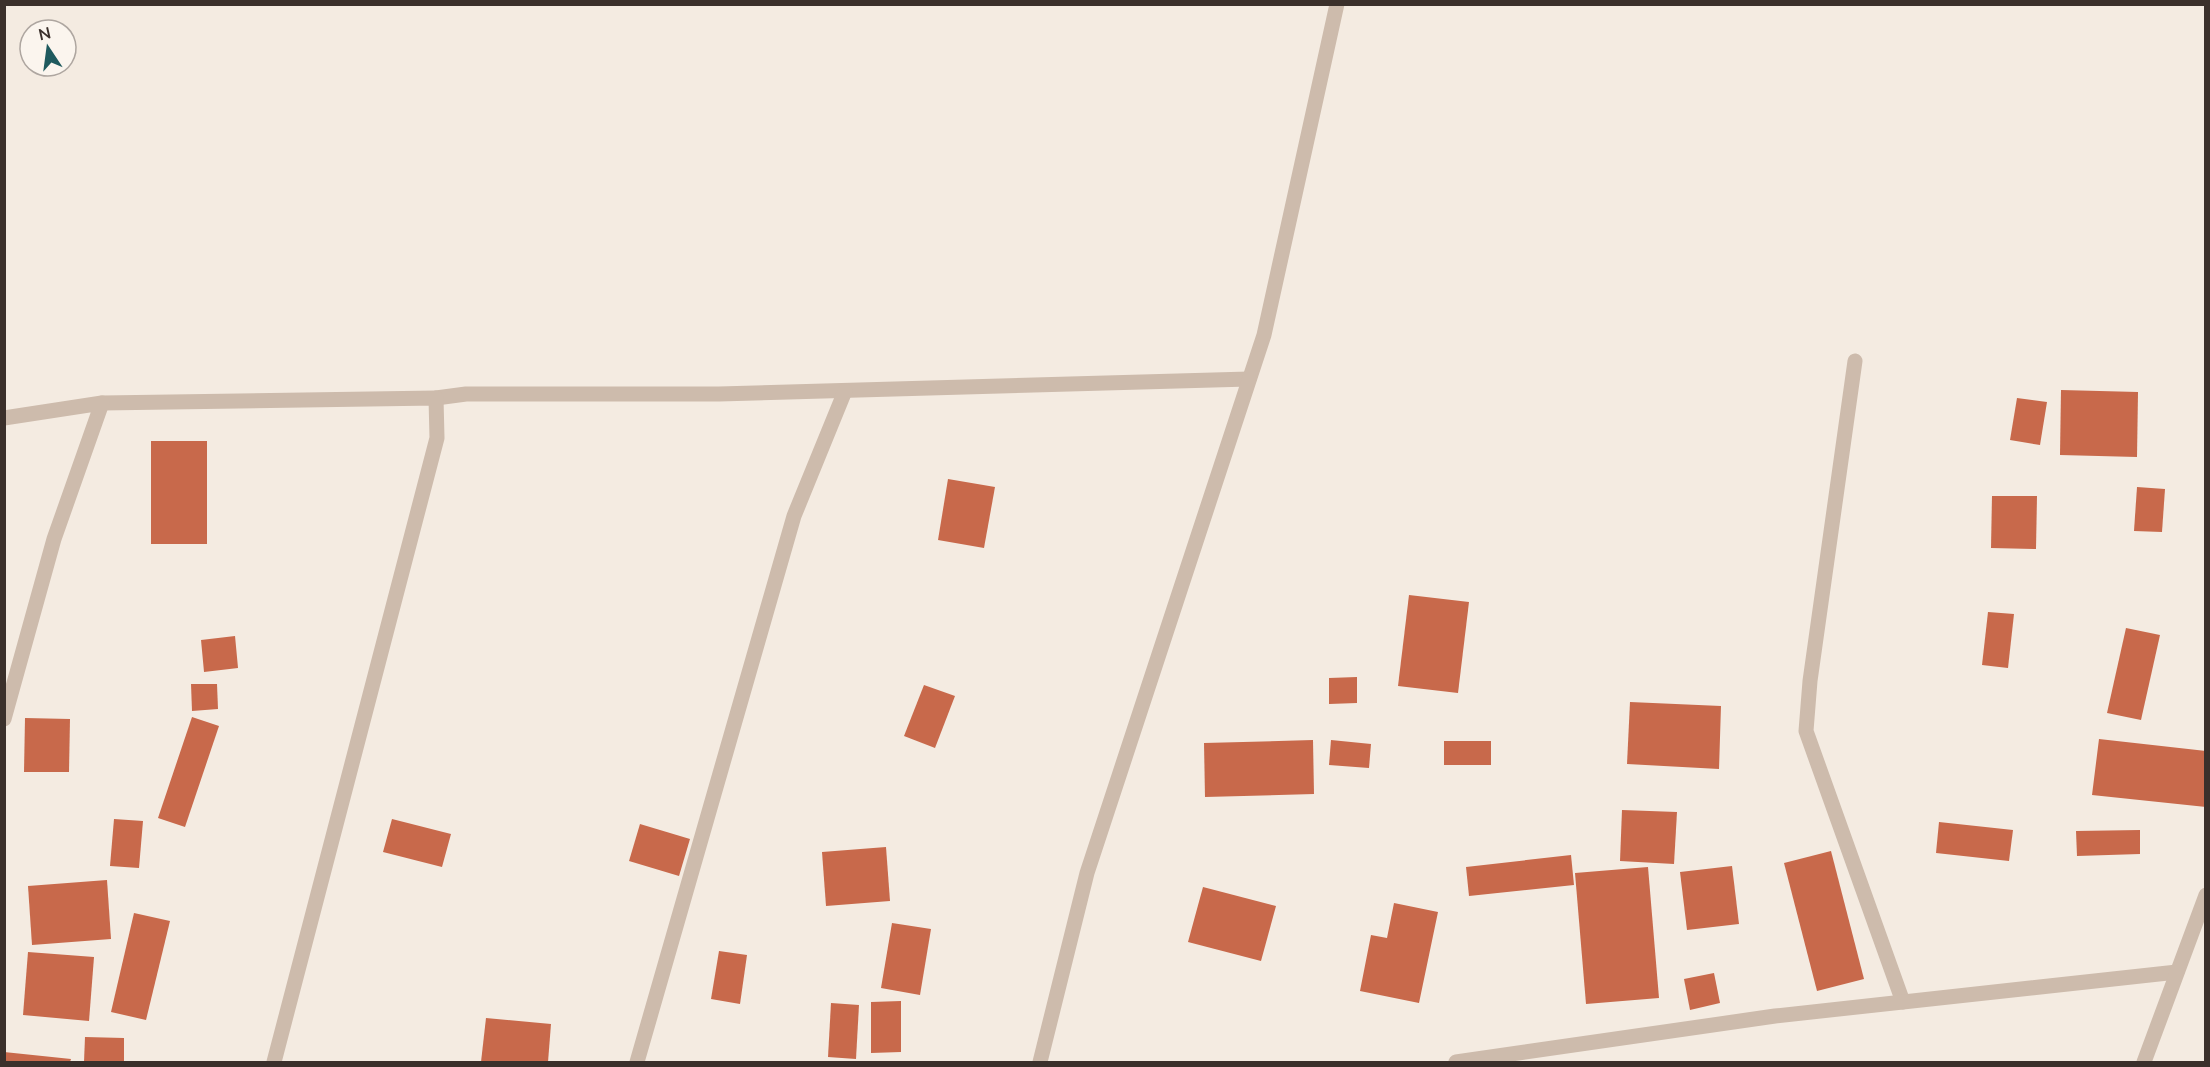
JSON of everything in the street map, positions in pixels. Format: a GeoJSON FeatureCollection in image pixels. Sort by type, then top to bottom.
{"type":"FeatureCollection","features":[{"type":"Feature","properties":{"kind":"street"},"geometry":{"type":"LineString","coordinates":[[1040,1062],[1087,873],[1264,335],[1337,4]]}},
{"type":"Feature","properties":{"kind":"street"},"geometry":{"type":"LineString","coordinates":[[1855,361],[1810,681],[1806,731],[1903,1002]]}},
{"type":"Feature","properties":{"kind":"street"},"geometry":{"type":"LineString","coordinates":[[4,417],[102,403],[436,398],[466,393],[719,394],[1250,379]]}},
{"type":"Feature","properties":{"kind":"street"},"geometry":{"type":"LineString","coordinates":[[637,1062],[794,516],[845,391]]}},
{"type":"Feature","properties":{"kind":"street"},"geometry":{"type":"LineString","coordinates":[[274,1062],[437,438],[436,398]]}},
{"type":"Feature","properties":{"kind":"street"},"geometry":{"type":"LineString","coordinates":[[4,719],[54,539],[102,403]]}},
{"type":"Feature","properties":{"kind":"street"},"geometry":{"type":"LineString","coordinates":[[2144,1062],[2205,895]]}},
{"type":"Feature","properties":{"kind":"street"},"geometry":{"type":"LineString","coordinates":[[1456,1062],[1775,1016],[2177,972]]}},
{"type":"Feature","properties":{"kind":"building"},"geometry":{"type":"Polygon","coordinates":[[[2061,390],[2138,392],[2137,457],[2060,455],[2061,390]]]}},
{"type":"Feature","properties":{"kind":"building"},"geometry":{"type":"Polygon","coordinates":[[[2017,398],[2047,402],[2040,445],[2010,440],[2017,398]]]}},
{"type":"Feature","properties":{"kind":"building"},"geometry":{"type":"Polygon","coordinates":[[[151,441],[207,441],[207,544],[151,544],[151,441]]]}},
{"type":"Feature","properties":{"kind":"building"},"geometry":{"type":"Polygon","coordinates":[[[948,479],[995,487],[984,548],[938,540],[948,479]]]}},
{"type":"Feature","properties":{"kind":"building"},"geometry":{"type":"Polygon","coordinates":[[[2137,487],[2165,489],[2162,532],[2134,531],[2137,487]]]}},
{"type":"Feature","properties":{"kind":"building"},"geometry":{"type":"Polygon","coordinates":[[[1992,496],[2037,496],[2036,549],[1991,548],[1992,496]]]}},
{"type":"Feature","properties":{"kind":"building"},"geometry":{"type":"Polygon","coordinates":[[[1409,595],[1469,602],[1458,693],[1398,686],[1409,595]]]}},
{"type":"Feature","properties":{"kind":"building"},"geometry":{"type":"Polygon","coordinates":[[[1988,612],[2014,614],[2008,668],[1982,665],[1988,612]]]}},
{"type":"Feature","properties":{"kind":"building"},"geometry":{"type":"Polygon","coordinates":[[[2126,628],[2160,635],[2141,720],[2107,713],[2126,628]]]}},
{"type":"Feature","properties":{"kind":"building"},"geometry":{"type":"Polygon","coordinates":[[[235,636],[238,668],[204,672],[201,640],[235,636]]]}},
{"type":"Feature","properties":{"kind":"building"},"geometry":{"type":"Polygon","coordinates":[[[1357,677],[1357,703],[1329,704],[1329,678],[1357,677]]]}},
{"type":"Feature","properties":{"kind":"building"},"geometry":{"type":"Polygon","coordinates":[[[191,684],[217,684],[218,709],[192,711],[191,684]]]}},
{"type":"Feature","properties":{"kind":"building"},"geometry":{"type":"Polygon","coordinates":[[[924,685],[955,696],[935,748],[904,736],[924,685]]]}},
{"type":"Feature","properties":{"kind":"building"},"geometry":{"type":"Polygon","coordinates":[[[1630,702],[1721,706],[1719,769],[1627,764],[1630,702]]]}},
{"type":"Feature","properties":{"kind":"building"},"geometry":{"type":"Polygon","coordinates":[[[192,717],[219,726],[185,827],[158,818],[192,717]]]}},
{"type":"Feature","properties":{"kind":"building"},"geometry":{"type":"Polygon","coordinates":[[[25,718],[70,719],[69,772],[24,772],[25,718]]]}},
{"type":"Feature","properties":{"kind":"building"},"geometry":{"type":"Polygon","coordinates":[[[2099,739],[2206,751],[2206,807],[2092,795],[2099,739]]]}},
{"type":"Feature","properties":{"kind":"building"},"geometry":{"type":"Polygon","coordinates":[[[1313,740],[1314,794],[1205,797],[1204,743],[1313,740]]]}},
{"type":"Feature","properties":{"kind":"building"},"geometry":{"type":"Polygon","coordinates":[[[1331,740],[1371,744],[1369,768],[1329,765],[1331,740]]]}},
{"type":"Feature","properties":{"kind":"building"},"geometry":{"type":"Polygon","coordinates":[[[1444,741],[1491,741],[1491,765],[1444,765],[1444,741]]]}},
{"type":"Feature","properties":{"kind":"building"},"geometry":{"type":"Polygon","coordinates":[[[1622,810],[1677,812],[1674,864],[1620,861],[1622,810]]]}},
{"type":"Feature","properties":{"kind":"building"},"geometry":{"type":"Polygon","coordinates":[[[114,819],[143,821],[139,868],[110,866],[114,819]]]}},
{"type":"Feature","properties":{"kind":"building"},"geometry":{"type":"Polygon","coordinates":[[[392,819],[451,834],[442,867],[383,852],[392,819]]]}},
{"type":"Feature","properties":{"kind":"building"},"geometry":{"type":"Polygon","coordinates":[[[1939,822],[2013,830],[2009,861],[1936,853],[1939,822]]]}},
{"type":"Feature","properties":{"kind":"building"},"geometry":{"type":"Polygon","coordinates":[[[640,824],[690,839],[679,876],[629,861],[640,824]]]}},
{"type":"Feature","properties":{"kind":"building"},"geometry":{"type":"Polygon","coordinates":[[[2140,830],[2140,854],[2077,856],[2076,831],[2140,830]]]}},
{"type":"Feature","properties":{"kind":"building"},"geometry":{"type":"Polygon","coordinates":[[[886,847],[890,901],[826,906],[822,852],[886,847]]]}},
{"type":"Feature","properties":{"kind":"building"},"geometry":{"type":"Polygon","coordinates":[[[1831,851],[1864,979],[1817,991],[1784,863],[1831,851]]]}},
{"type":"Feature","properties":{"kind":"building"},"geometry":{"type":"Polygon","coordinates":[[[1571,855],[1574,885],[1469,896],[1466,867],[1571,855]]]}},
{"type":"Feature","properties":{"kind":"building"},"geometry":{"type":"Polygon","coordinates":[[[1732,866],[1739,924],[1687,930],[1680,872],[1732,866]]]}},
{"type":"Feature","properties":{"kind":"building"},"geometry":{"type":"Polygon","coordinates":[[[1648,867],[1659,998],[1586,1004],[1575,873],[1648,867]]]}},
{"type":"Feature","properties":{"kind":"building"},"geometry":{"type":"Polygon","coordinates":[[[107,880],[111,939],[32,945],[28,886],[107,880]]]}},
{"type":"Feature","properties":{"kind":"building"},"geometry":{"type":"Polygon","coordinates":[[[1203,887],[1276,906],[1261,961],[1188,942],[1203,887]]]}},
{"type":"Feature","properties":{"kind":"building"},"geometry":{"type":"Polygon","coordinates":[[[1394,903],[1438,912],[1419,1003],[1360,991],[1371,935],[1387,938],[1394,903]]]}},
{"type":"Feature","properties":{"kind":"building"},"geometry":{"type":"Polygon","coordinates":[[[134,913],[170,921],[146,1020],[111,1012],[134,913]]]}},
{"type":"Feature","properties":{"kind":"building"},"geometry":{"type":"Polygon","coordinates":[[[892,923],[931,929],[920,995],[881,988],[892,923]]]}},
{"type":"Feature","properties":{"kind":"building"},"geometry":{"type":"Polygon","coordinates":[[[719,951],[747,955],[740,1004],[711,999],[719,951]]]}},
{"type":"Feature","properties":{"kind":"building"},"geometry":{"type":"Polygon","coordinates":[[[28,952],[94,957],[89,1021],[23,1015],[28,952]]]}},
{"type":"Feature","properties":{"kind":"building"},"geometry":{"type":"Polygon","coordinates":[[[1714,973],[1720,1003],[1690,1010],[1684,979],[1714,973]]]}},
{"type":"Feature","properties":{"kind":"building"},"geometry":{"type":"Polygon","coordinates":[[[901,1001],[901,1052],[871,1053],[871,1002],[901,1001]]]}},
{"type":"Feature","properties":{"kind":"building"},"geometry":{"type":"Polygon","coordinates":[[[831,1003],[859,1005],[856,1059],[828,1057],[831,1003]]]}},
{"type":"Feature","properties":{"kind":"building"},"geometry":{"type":"Polygon","coordinates":[[[486,1018],[551,1024],[548,1062],[481,1062],[486,1018]]]}},
{"type":"Feature","properties":{"kind":"building"},"geometry":{"type":"Polygon","coordinates":[[[85,1037],[124,1038],[124,1062],[84,1062],[85,1037]]]}},
{"type":"Feature","properties":{"kind":"building"},"geometry":{"type":"Polygon","coordinates":[[[4,1052],[71,1059],[70,1062],[4,1062],[4,1052]]]}}]}
